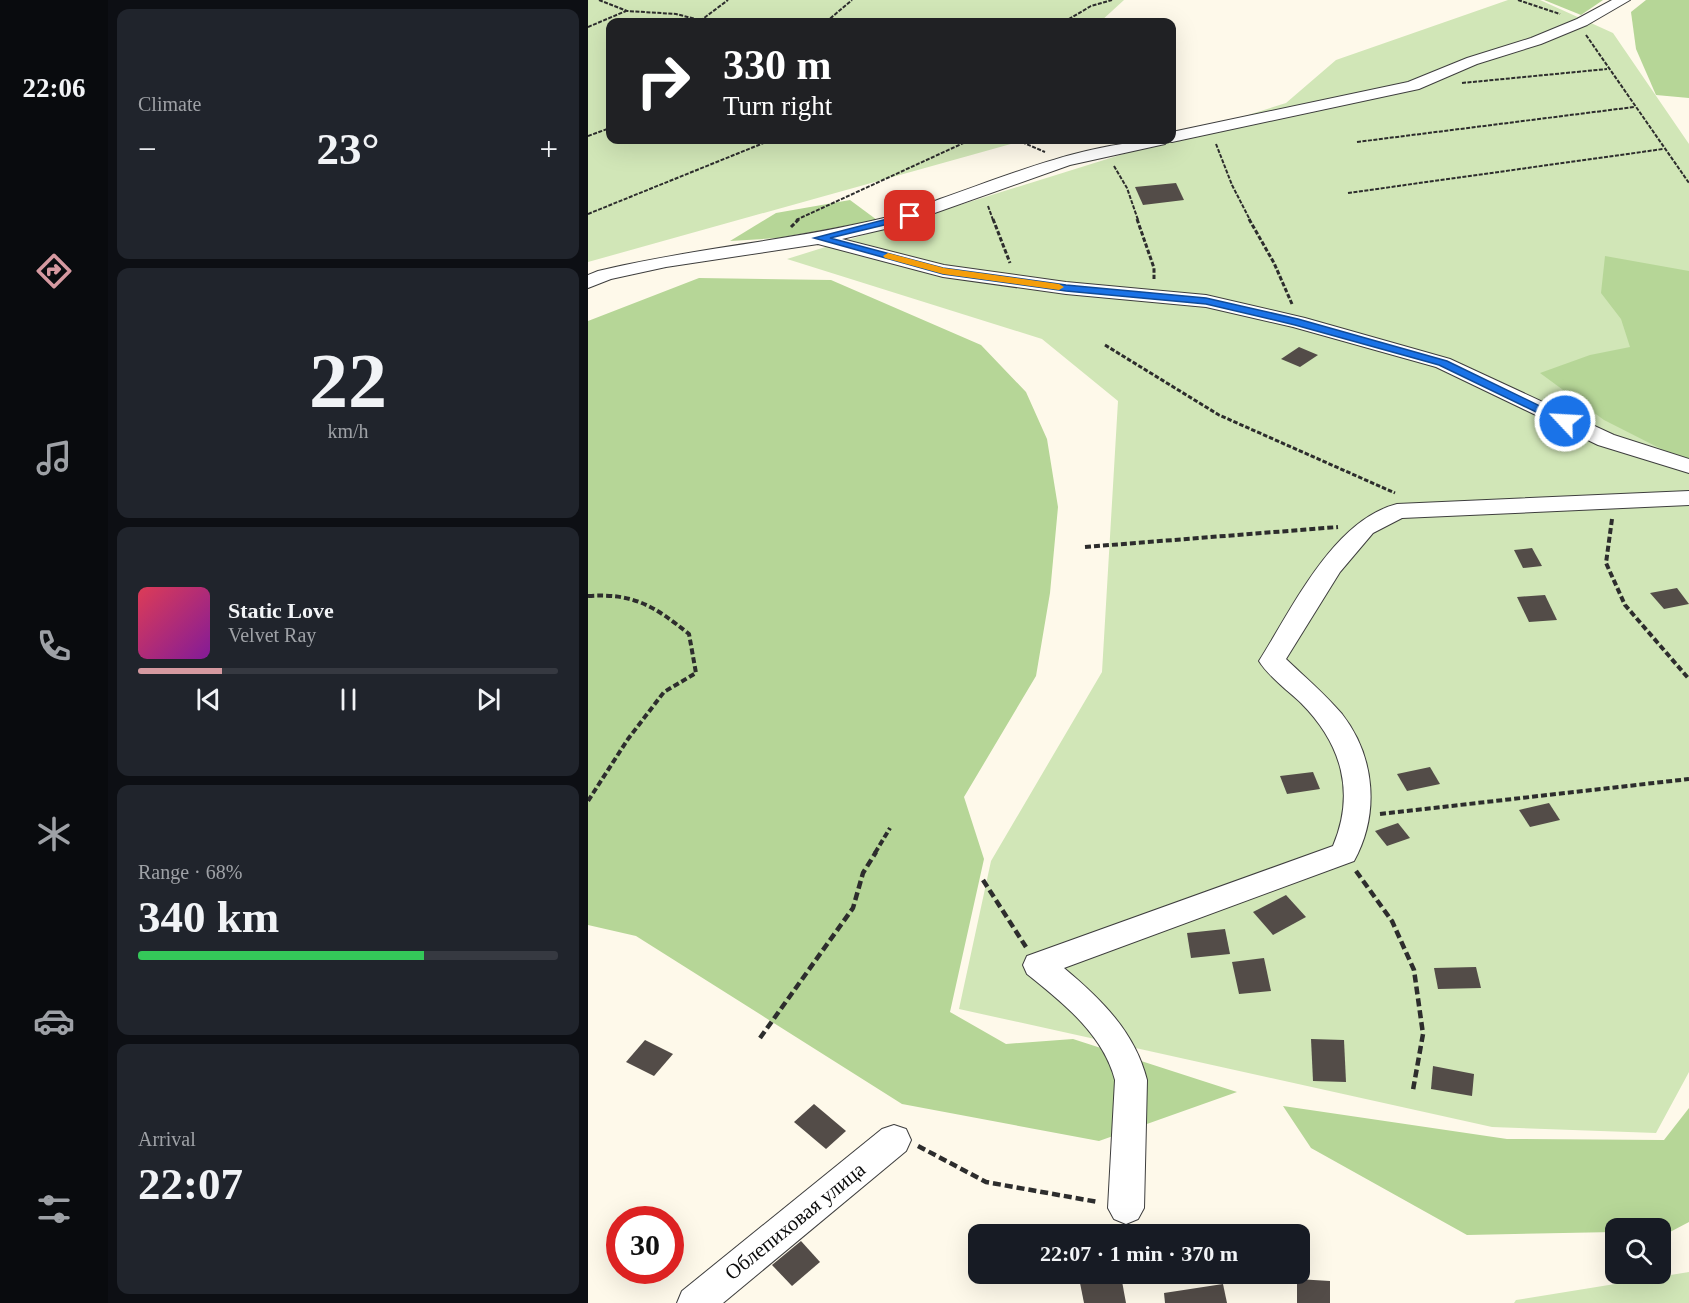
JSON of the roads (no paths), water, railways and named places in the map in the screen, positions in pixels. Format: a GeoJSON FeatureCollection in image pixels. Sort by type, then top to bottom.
{"type":"FeatureCollection","features":[{"type":"Feature","properties":{"kind":"street"},"geometry":{"type":"LineString","coordinates":[[1176,135],[1413,86],[1472,61],[1536,41],[1583,22],[1623,0]]}},
{"type":"Feature","properties":{"kind":"street"},"geometry":{"type":"LineString","coordinates":[[588,282],[605,275],[666,261],[818,238],[892,222],[1065,161],[1141,144]]}},
{"type":"Feature","properties":{"kind":"street"},"geometry":{"type":"LineString","coordinates":[[818,238],[943,271],[1012,281],[1206,301],[1298,322],[1443,363],[1606,440],[1680,464],[1685,474],[1683,483],[1675,490],[1650,498]]}},
{"type":"Feature","properties":{"kind":"street"},"geometry":{"type":"LineString","coordinates":[[1126,1208],[1131,1080],[1129,1063],[1075,994],[1038,965],[1344,853],[1352,837],[1357,817],[1357,790],[1349,752],[1335,724],[1272,661],[1330,568],[1365,528],[1397,511],[1615,499],[1689,498]]}},
{"type":"Feature","properties":{"kind":"street","name":"Облепиховая улица"},"geometry":{"type":"LineString","coordinates":[[695,1303],[894,1140]]}}]}
